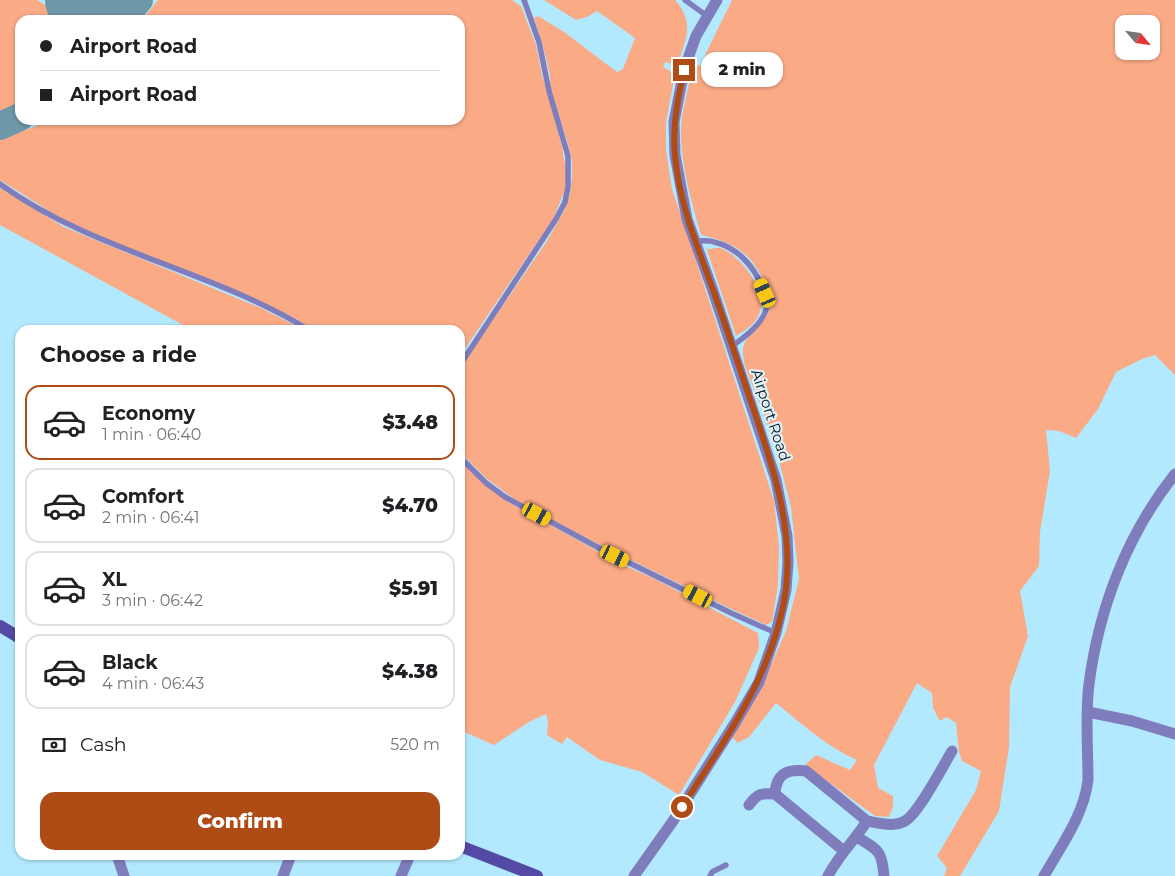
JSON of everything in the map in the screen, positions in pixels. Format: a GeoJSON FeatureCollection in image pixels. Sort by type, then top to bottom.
{"type":"FeatureCollection","features":[{"type":"Feature","properties":{"kind":"main road"},"geometry":{"type":"LineString","coordinates":[[0,626],[15,635]]}},
{"type":"Feature","properties":{"kind":"main road"},"geometry":{"type":"LineString","coordinates":[[465,848],[535,876]]}},
{"type":"Feature","properties":{"kind":"street","name":"Airport Road"},"geometry":{"type":"LineString","coordinates":[[634,876],[673,821],[735,723],[758,682],[776,633],[786,590],[787,536],[776,480],[732,346],[687,219],[678,180],[675,155],[674,122],[684,70],[696,36],[717,0]]}},
{"type":"Feature","properties":{"kind":"street"},"geometry":{"type":"LineString","coordinates":[[1044,876],[1082,808],[1087,793],[1089,686],[1105,607],[1123,560],[1140,525],[1153,503],[1175,474]]}},
{"type":"Feature","properties":{"kind":"street"},"geometry":{"type":"LineString","coordinates":[[1088,712],[1132,721],[1175,734]]}},
{"type":"Feature","properties":{"kind":"street"},"geometry":{"type":"LineString","coordinates":[[775,794],[776,784],[784,773],[794,770],[806,771],[867,821],[889,824],[903,822],[913,815],[952,751]]}},
{"type":"Feature","properties":{"kind":"street"},"geometry":{"type":"LineString","coordinates":[[750,805],[756,796],[763,793],[775,794],[844,851]]}},
{"type":"Feature","properties":{"kind":"street"},"geometry":{"type":"LineString","coordinates":[[828,876],[867,821]]}},
{"type":"Feature","properties":{"kind":"street"},"geometry":{"type":"LineString","coordinates":[[857,837],[877,850],[882,859],[884,876]]}},
{"type":"Feature","properties":{"kind":"street"},"geometry":{"type":"LineString","coordinates":[[119,860],[124,876]]}},
{"type":"Feature","properties":{"kind":"street"},"geometry":{"type":"LineString","coordinates":[[283,876],[289,860]]}},
{"type":"Feature","properties":{"kind":"street"},"geometry":{"type":"LineString","coordinates":[[401,876],[408,860]]}},
{"type":"Feature","properties":{"kind":"lane"},"geometry":{"type":"LineString","coordinates":[[465,356],[556,219],[564,202],[568,187],[568,156],[549,91],[539,42],[524,0]]}},
{"type":"Feature","properties":{"kind":"lane"},"geometry":{"type":"LineString","coordinates":[[685,0],[707,16]]}},
{"type":"Feature","properties":{"kind":"lane"},"geometry":{"type":"LineString","coordinates":[[0,184],[66,224],[243,297],[301,325]]}},
{"type":"Feature","properties":{"kind":"lane"},"geometry":{"type":"LineString","coordinates":[[694,240],[714,242],[745,258],[756,272],[765,293],[766,309],[759,322],[746,336],[732,346]]}},
{"type":"Feature","properties":{"kind":"lane"},"geometry":{"type":"LineString","coordinates":[[465,462],[486,483],[505,498],[599,548],[776,633]]}},
{"type":"Feature","properties":{"kind":"lane"},"geometry":{"type":"LineString","coordinates":[[710,876],[712,872],[726,865]]}},
{"type":"Feature","properties":{"kind":"shaded area"},"geometry":{"type":"Polygon","coordinates":[[[0,0],[37,0],[60,15],[15,15],[15,108],[0,113],[0,0]]]}},
{"type":"Feature","properties":{"kind":"shaded area"},"geometry":{"type":"Polygon","coordinates":[[[158,0],[512,0],[521,6],[536,45],[542,75],[562,146],[566,170],[565,190],[553,219],[465,349],[465,325],[306,325],[228,287],[130,249],[71,223],[0,180],[0,140],[39,125],[465,125],[465,15],[146,15],[158,0]]]}},
{"type":"Feature","properties":{"kind":"shaded area"},"geometry":{"type":"Polygon","coordinates":[[[544,0],[675,0],[685,16],[687,23],[686,38],[678,63],[676,65],[665,62],[663,67],[675,74],[666,122],[666,150],[672,189],[774,501],[779,547],[778,585],[772,622],[766,625],[594,542],[517,501],[487,479],[465,457],[465,361],[547,241],[565,209],[570,194],[572,160],[551,91],[550,75],[534,18],[538,16],[564,32],[617,72],[623,69],[635,38],[597,11],[587,17],[576,20],[544,0]]]}},
{"type":"Feature","properties":{"kind":"shaded area"},"geometry":{"type":"Polygon","coordinates":[[[732,0],[1175,0],[1175,375],[1155,355],[1142,359],[1116,372],[1098,409],[1076,438],[1059,431],[1046,430],[1050,471],[1040,532],[1039,566],[1020,591],[1028,636],[1010,687],[1009,747],[999,811],[960,876],[944,876],[947,868],[937,856],[976,790],[981,771],[962,761],[959,752],[956,723],[947,717],[940,721],[933,708],[932,693],[917,683],[874,765],[878,788],[893,796],[893,807],[889,817],[875,816],[805,765],[816,755],[850,770],[857,760],[825,742],[776,703],[749,737],[738,743],[732,737],[770,667],[786,631],[799,579],[791,507],[775,445],[744,363],[743,354],[743,348],[747,339],[767,315],[770,303],[769,293],[754,264],[740,250],[713,238],[701,235],[685,174],[681,137],[683,110],[693,65],[702,66],[706,53],[732,0]]]}},
{"type":"Feature","properties":{"kind":"shaded area"},"geometry":{"type":"Polygon","coordinates":[[[0,188],[64,227],[261,308],[294,325],[183,325],[0,225],[0,188]]]}},
{"type":"Feature","properties":{"kind":"shaded area"},"geometry":{"type":"Polygon","coordinates":[[[706,247],[708,249],[720,248],[735,257],[749,273],[759,291],[761,308],[758,317],[748,328],[736,336],[706,247]]]}},
{"type":"Feature","properties":{"kind":"shaded area"},"geometry":{"type":"Polygon","coordinates":[[[465,467],[468,467],[503,499],[621,564],[653,578],[758,633],[759,648],[735,702],[679,795],[642,772],[600,760],[567,737],[562,744],[547,735],[548,721],[546,714],[529,722],[494,745],[465,732],[465,467]]]}},
{"type":"Feature","properties":{"kind":"taxiway"},"geometry":{"type":"LineString","coordinates":[[128,15],[139,0]]}},
{"type":"Feature","properties":{"kind":"taxiway"},"geometry":{"type":"LineString","coordinates":[[0,126],[15,119]]}},
{"type":"Feature","properties":{"kind":"runway"},"geometry":{"type":"LineString","coordinates":[[79,0],[103,15]]}},
{"type":"Feature","properties":{"kind":"route"},"geometry":{"type":"LineString","coordinates":[[682,807],[735,723],[758,682],[776,633],[786,590],[788,562],[787,536],[776,480],[754,410],[687,219],[678,180],[674,122],[684,70]]}}]}
